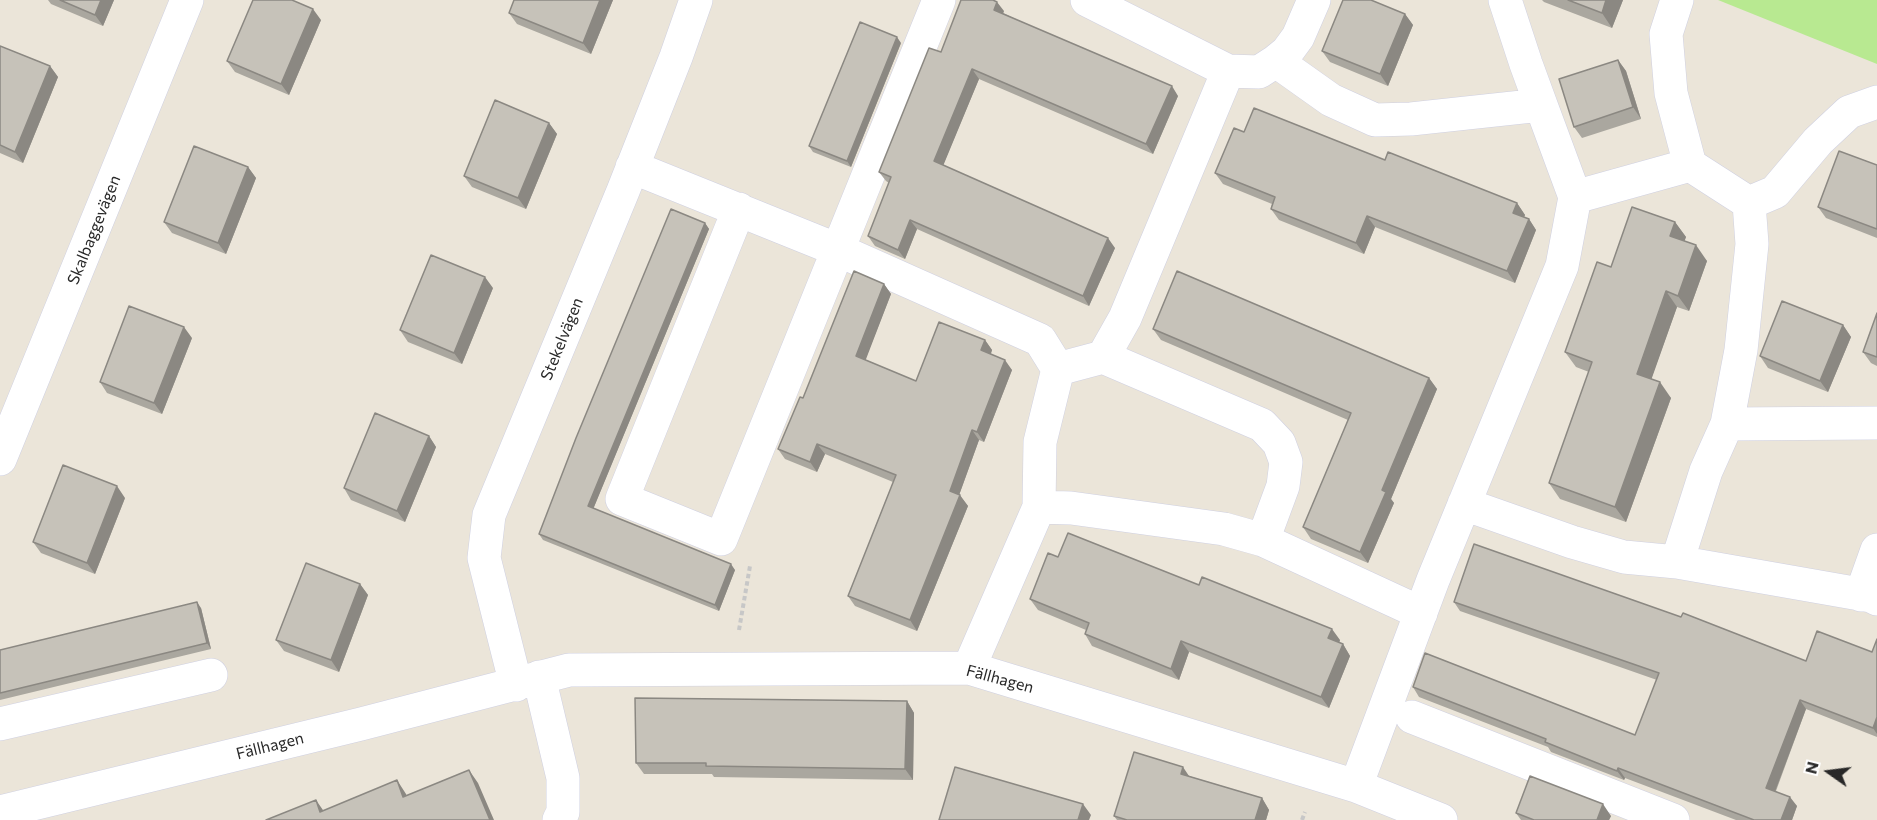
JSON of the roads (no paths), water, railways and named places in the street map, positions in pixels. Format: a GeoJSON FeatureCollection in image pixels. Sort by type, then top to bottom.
{"type":"FeatureCollection","features":[{"type":"Feature","properties":{"kind":"street","name":"Skalbaggevägen"},"geometry":{"type":"LineString","coordinates":[[0,459],[187,0]]}},
{"type":"Feature","properties":{"kind":"street","name":"Stekelvägen"},"geometry":{"type":"LineString","coordinates":[[527,681],[484,558],[489,515],[632,167],[696,0]]}},
{"type":"Feature","properties":{"kind":"street"},"geometry":{"type":"LineString","coordinates":[[739,209],[622,499],[721,538],[939,0]]}},
{"type":"Feature","properties":{"kind":"street"},"geometry":{"type":"LineString","coordinates":[[1086,0],[1228,71],[1259,72],[1287,52],[1298,37],[1314,0]]}},
{"type":"Feature","properties":{"kind":"street"},"geometry":{"type":"LineString","coordinates":[[1356,786],[1464,504],[1562,266],[1575,196],[1505,0]]}},
{"type":"Feature","properties":{"kind":"street"},"geometry":{"type":"LineString","coordinates":[[1677,0],[1666,34],[1671,93],[1690,165],[1749,203]]}},
{"type":"Feature","properties":{"kind":"street"},"geometry":{"type":"LineString","coordinates":[[1276,61],[1331,100],[1376,120],[1411,119],[1541,105]]}},
{"type":"Feature","properties":{"kind":"street"},"geometry":{"type":"LineString","coordinates":[[1103,357],[1125,318],[1228,71]]}},
{"type":"Feature","properties":{"kind":"street"},"geometry":{"type":"LineString","coordinates":[[1749,203],[1776,192],[1818,141],[1849,112],[1877,102]]}},
{"type":"Feature","properties":{"kind":"street"},"geometry":{"type":"LineString","coordinates":[[1575,196],[1690,165]]}},
{"type":"Feature","properties":{"kind":"street"},"geometry":{"type":"LineString","coordinates":[[632,167],[838,250],[1040,340],[1058,369],[1040,442],[1039,507],[969,668]]}},
{"type":"Feature","properties":{"kind":"street"},"geometry":{"type":"LineString","coordinates":[[1677,562],[1706,471],[1727,424],[1741,350],[1752,244],[1749,203]]}},
{"type":"Feature","properties":{"kind":"street"},"geometry":{"type":"LineString","coordinates":[[1058,369],[1103,357],[1262,425],[1279,442],[1286,462],[1284,486],[1263,540]]}},
{"type":"Feature","properties":{"kind":"street"},"geometry":{"type":"LineString","coordinates":[[1727,424],[1877,423]]}},
{"type":"Feature","properties":{"kind":"street"},"geometry":{"type":"LineString","coordinates":[[1464,504],[1593,548],[1624,556],[1677,562],[1869,597],[1877,550]]}},
{"type":"Feature","properties":{"kind":"street"},"geometry":{"type":"LineString","coordinates":[[1039,507],[1071,508],[1224,529],[1263,540],[1421,613]]}},
{"type":"Feature","properties":{"kind":"street","name":"Fällhagen"},"geometry":{"type":"LineString","coordinates":[[0,812],[568,670],[969,668],[1356,786],[1441,820]]}},
{"type":"Feature","properties":{"kind":"street"},"geometry":{"type":"LineString","coordinates":[[0,724],[211,675]]}},
{"type":"Feature","properties":{"kind":"street"},"geometry":{"type":"LineString","coordinates":[[527,681],[563,778],[563,812],[559,820]]}},
{"type":"Feature","properties":{"kind":"street"},"geometry":{"type":"LineString","coordinates":[[1412,717],[1673,820]]}}]}
